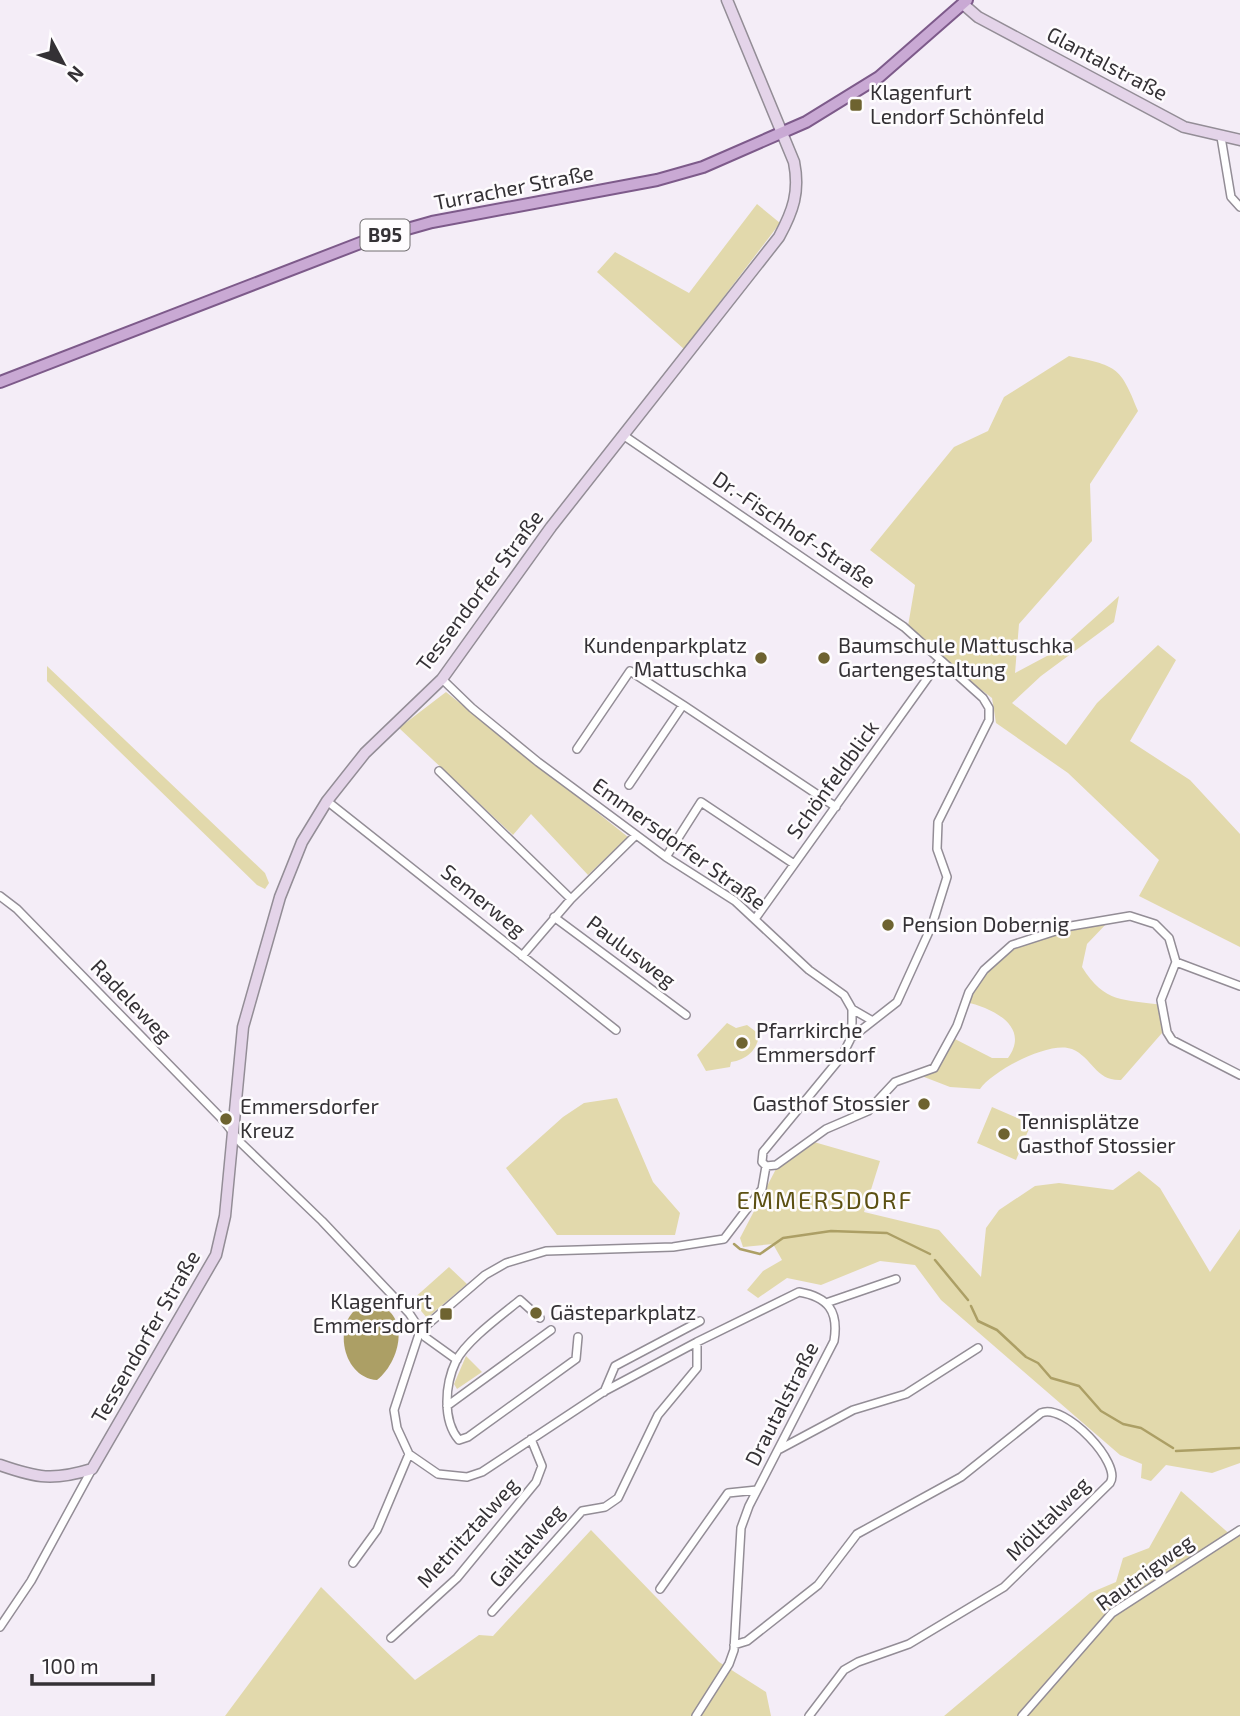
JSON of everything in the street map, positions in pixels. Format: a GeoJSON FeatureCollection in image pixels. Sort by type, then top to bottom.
{"type":"FeatureCollection","features":[{"type":"Feature","properties":{"kind":"main road","name":"Turracher Straße"},"geometry":{"type":"LineString","coordinates":[[0,382],[368,240],[432,222],[657,180],[703,167],[783,134],[879,76],[965,2]]}},
{"type":"Feature","properties":{"kind":"street","name":"Tessendorfer Straße"},"geometry":{"type":"LineString","coordinates":[[92,1468],[216,1255],[223,1225],[234,1135],[243,1027],[279,897],[302,842],[327,801],[365,753],[442,678],[487,612],[779,237],[790,217],[798,181],[794,162],[727,0]]}},
{"type":"Feature","properties":{"kind":"street","name":"Glantalstraße"},"geometry":{"type":"LineString","coordinates":[[965,2],[978,17],[1184,127],[1240,140]]}},
{"type":"Feature","properties":{"kind":"street"},"geometry":{"type":"LineString","coordinates":[[1222,137],[1231,197],[1240,207]]}},
{"type":"Feature","properties":{"kind":"street","name":"Dr.-Fischhof-Straße"},"geometry":{"type":"LineString","coordinates":[[623,435],[904,627],[939,662],[983,698],[989,708],[989,720],[938,822],[937,849],[947,877],[932,925],[897,1002],[851,1038]]}},
{"type":"Feature","properties":{"kind":"street","name":"Schönfeldblick"},"geometry":{"type":"LineString","coordinates":[[755,919],[939,662]]}},
{"type":"Feature","properties":{"kind":"street"},"geometry":{"type":"LineString","coordinates":[[577,749],[630,671],[836,807]]}},
{"type":"Feature","properties":{"kind":"street","name":"Emmersdorfer Straße"},"geometry":{"type":"LineString","coordinates":[[442,678],[519,747],[666,857],[735,901],[809,970],[840,991],[852,1009],[871,1020]]}},
{"type":"Feature","properties":{"kind":"street"},"geometry":{"type":"LineString","coordinates":[[629,785],[683,705]]}},
{"type":"Feature","properties":{"kind":"street"},"geometry":{"type":"LineString","coordinates":[[439,771],[570,899]]}},
{"type":"Feature","properties":{"kind":"street","name":"Semerweg"},"geometry":{"type":"LineString","coordinates":[[327,801],[616,1030]]}},
{"type":"Feature","properties":{"kind":"street"},"geometry":{"type":"LineString","coordinates":[[666,857],[701,802],[794,864]]}},
{"type":"Feature","properties":{"kind":"street"},"geometry":{"type":"LineString","coordinates":[[522,956],[570,899],[636,835]]}},
{"type":"Feature","properties":{"kind":"street","name":"Radeleweg"},"geometry":{"type":"LineString","coordinates":[[0,896],[17,909],[224,1121],[234,1135]]}},
{"type":"Feature","properties":{"kind":"street"},"geometry":{"type":"LineString","coordinates":[[766,1166],[776,1165],[825,1129],[869,1111],[894,1082],[934,1068],[957,1026],[969,992],[984,970],[1012,945],[1033,936],[1071,926],[1130,916],[1155,924],[1169,938],[1176,962],[1161,1000],[1167,1032],[1172,1040],[1194,1053],[1240,1075]]}},
{"type":"Feature","properties":{"kind":"street","name":"Paulusweg"},"geometry":{"type":"LineString","coordinates":[[554,917],[686,1015]]}},
{"type":"Feature","properties":{"kind":"street"},"geometry":{"type":"LineString","coordinates":[[1176,962],[1240,986]]}},
{"type":"Feature","properties":{"kind":"street"},"geometry":{"type":"LineString","coordinates":[[766,1166],[762,1162],[763,1152],[836,1066],[851,1038],[852,1009]]}},
{"type":"Feature","properties":{"kind":"street"},"geometry":{"type":"LineString","coordinates":[[234,1135],[410,1313],[420,1331],[457,1360]]}},
{"type":"Feature","properties":{"kind":"street"},"geometry":{"type":"LineString","coordinates":[[766,1166],[762,1189],[724,1239],[673,1247],[546,1251],[506,1263],[485,1275],[420,1331],[394,1410],[397,1428],[409,1454],[438,1474],[467,1477],[494,1466],[603,1392],[697,1342],[799,1293],[817,1295],[826,1303],[896,1279]]}},
{"type":"Feature","properties":{"kind":"street"},"geometry":{"type":"LineString","coordinates":[[540,1318],[520,1300],[491,1324],[457,1360],[447,1406],[452,1432],[459,1440],[468,1437],[576,1359],[578,1337]]}},
{"type":"Feature","properties":{"kind":"street","name":"Drautalstraße"},"geometry":{"type":"LineString","coordinates":[[696,1716],[729,1664],[734,1645],[741,1528],[757,1490],[834,1340],[837,1324],[826,1303]]}},
{"type":"Feature","properties":{"kind":"street"},"geometry":{"type":"LineString","coordinates":[[603,1392],[615,1366],[700,1321]]}},
{"type":"Feature","properties":{"kind":"street"},"geometry":{"type":"LineString","coordinates":[[447,1406],[551,1330]]}},
{"type":"Feature","properties":{"kind":"street","name":"Gailtalweg"},"geometry":{"type":"LineString","coordinates":[[492,1612],[582,1511],[605,1507],[618,1497],[658,1415],[698,1368],[697,1342]]}},
{"type":"Feature","properties":{"kind":"street"},"geometry":{"type":"LineString","coordinates":[[779,1450],[853,1410],[906,1394],[978,1349]]}},
{"type":"Feature","properties":{"kind":"street","name":"Mölltalweg"},"geometry":{"type":"LineString","coordinates":[[734,1645],[747,1641],[818,1585],[858,1534],[961,1477],[1041,1413],[1051,1410],[1060,1413],[1089,1438],[1112,1468],[1113,1478],[1110,1483],[1004,1587],[909,1644],[858,1662],[844,1671],[808,1716]]}},
{"type":"Feature","properties":{"kind":"street","name":"Metnitztalweg"},"geometry":{"type":"LineString","coordinates":[[391,1638],[457,1577],[536,1482],[542,1466],[531,1439]]}},
{"type":"Feature","properties":{"kind":"street"},"geometry":{"type":"LineString","coordinates":[[353,1563],[377,1530],[409,1454]]}},
{"type":"Feature","properties":{"kind":"street"},"geometry":{"type":"LineString","coordinates":[[0,1465],[37,1478],[65,1477],[92,1468]]}},
{"type":"Feature","properties":{"kind":"street"},"geometry":{"type":"LineString","coordinates":[[0,1628],[31,1581],[92,1468]]}},
{"type":"Feature","properties":{"kind":"street"},"geometry":{"type":"LineString","coordinates":[[660,1589],[728,1493],[757,1490]]}},
{"type":"Feature","properties":{"kind":"street","name":"Rautnigweg"},"geometry":{"type":"LineString","coordinates":[[1022,1716],[1112,1614],[1240,1530]]}},
{"type":"Feature","properties":{"kind":"shaded area"},"geometry":{"type":"Polygon","coordinates":[[[757,204],[780,223],[684,349],[597,272],[615,252],[689,293],[757,204]]]}},
{"type":"Feature","properties":{"kind":"shaded area"},"geometry":{"type":"Polygon","coordinates":[[[1069,356],[1097,362],[1114,370],[1126,384],[1138,411],[1090,484],[1092,541],[1019,624],[1015,673],[1060,649],[1119,596],[1114,622],[1041,676],[1012,703],[1066,745],[1097,703],[1158,645],[1176,660],[1130,741],[1190,780],[1240,834],[1240,947],[1139,896],[1159,860],[1068,773],[996,723],[992,698],[942,660],[908,626],[915,585],[870,550],[954,447],[988,431],[1004,397],[1069,356]]]}},
{"type":"Feature","properties":{"kind":"shaded area"},"geometry":{"type":"Polygon","coordinates":[[[47,666],[265,873],[269,883],[265,889],[257,885],[47,681],[47,666]]]}},
{"type":"Feature","properties":{"kind":"shaded area"},"geometry":{"type":"Polygon","coordinates":[[[446,692],[628,837],[588,875],[531,814],[513,835],[399,728],[446,692]]]}},
{"type":"Feature","properties":{"kind":"shaded area"},"geometry":{"type":"Polygon","coordinates":[[[1108,922],[1087,944],[1082,967],[1090,979],[1107,994],[1126,1000],[1162,1005],[1165,1023],[1162,1033],[1121,1080],[1105,1077],[1079,1053],[1062,1047],[1022,1059],[996,1074],[980,1089],[950,1087],[919,1075],[939,1060],[951,1037],[992,1058],[1008,1058],[1014,1047],[1012,1028],[997,1014],[966,1002],[987,968],[1002,953],[1030,938],[1108,922]]]}},
{"type":"Feature","properties":{"kind":"shaded area"},"geometry":{"type":"Polygon","coordinates":[[[727,1023],[736,1028],[747,1025],[759,1034],[756,1045],[742,1059],[731,1062],[730,1067],[706,1071],[697,1055],[727,1023]]]}},
{"type":"Feature","properties":{"kind":"shaded area"},"geometry":{"type":"Polygon","coordinates":[[[617,1098],[653,1182],[680,1213],[675,1235],[557,1235],[506,1168],[563,1117],[584,1103],[617,1098]]]}},
{"type":"Feature","properties":{"kind":"shaded area","name":"Tennisplätze Gasthof Stossier"},"geometry":{"type":"Polygon","coordinates":[[[992,1107],[1031,1124],[1016,1160],[977,1143],[992,1107]]]}},
{"type":"Feature","properties":{"kind":"shaded area"},"geometry":{"type":"Polygon","coordinates":[[[814,1142],[880,1161],[864,1212],[939,1230],[981,1277],[986,1228],[999,1210],[1035,1186],[1059,1183],[1113,1190],[1139,1171],[1160,1188],[1210,1272],[1240,1229],[1240,1463],[1212,1473],[1166,1465],[1151,1481],[1141,1478],[1142,1464],[1120,1455],[941,1300],[915,1265],[880,1261],[821,1285],[787,1278],[758,1298],[747,1290],[763,1271],[782,1260],[773,1244],[743,1247],[740,1238],[776,1169],[814,1142]]]}},
{"type":"Feature","properties":{"kind":"shaded area"},"geometry":{"type":"Polygon","coordinates":[[[449,1267],[467,1284],[427,1318],[412,1300],[449,1267]]]}},
{"type":"Feature","properties":{"kind":"shaded area"},"geometry":{"type":"Polygon","coordinates":[[[367,1303],[381,1306],[391,1313],[397,1323],[399,1335],[393,1360],[377,1380],[364,1377],[355,1369],[344,1345],[348,1320],[355,1310],[367,1303]]]}},
{"type":"Feature","properties":{"kind":"shaded area"},"geometry":{"type":"Polygon","coordinates":[[[466,1356],[482,1372],[457,1389],[454,1384],[466,1356]]]}},
{"type":"Feature","properties":{"kind":"shaded area"},"geometry":{"type":"Polygon","coordinates":[[[1181,1491],[1233,1537],[1240,1535],[1240,1716],[944,1716],[1090,1593],[1116,1582],[1123,1558],[1149,1548],[1181,1491]]]}},
{"type":"Feature","properties":{"kind":"shaded area"},"geometry":{"type":"Polygon","coordinates":[[[591,1530],[719,1662],[766,1692],[771,1716],[225,1716],[321,1587],[415,1680],[479,1635],[493,1636],[591,1530]]]}},
{"type":"Feature","properties":{"kind":"waterway"},"geometry":{"type":"LineString","coordinates":[[734,1244],[740,1249],[760,1254],[783,1238],[831,1231],[887,1233],[930,1254]]}},
{"type":"Feature","properties":{"kind":"waterway"},"geometry":{"type":"LineString","coordinates":[[935,1260],[968,1300]]}},
{"type":"Feature","properties":{"kind":"waterway"},"geometry":{"type":"LineString","coordinates":[[971,1306],[978,1321],[997,1330],[1026,1357],[1038,1363],[1051,1378],[1079,1386],[1101,1411],[1123,1424],[1141,1428],[1173,1448]]}},
{"type":"Feature","properties":{"kind":"waterway"},"geometry":{"type":"LineString","coordinates":[[1176,1451],[1240,1448]]}},
{"type":"Feature","properties":{"kind":"place","name":"Klagenfurt Lendorf Schönfeld"},"geometry":{"type":"Point","coordinates":[856,105]}},
{"type":"Feature","properties":{"kind":"place","name":"Kundenparkplatz Mattuschka"},"geometry":{"type":"Point","coordinates":[761,658]}},
{"type":"Feature","properties":{"kind":"place","name":"Baumschule Mattuschka Gartengestaltung"},"geometry":{"type":"Point","coordinates":[824,658]}},
{"type":"Feature","properties":{"kind":"place","name":"Pension Dobernig"},"geometry":{"type":"Point","coordinates":[888,925]}},
{"type":"Feature","properties":{"kind":"place","name":"Pfarrkirche Emmersdorf"},"geometry":{"type":"Point","coordinates":[742,1043]}},
{"type":"Feature","properties":{"kind":"place","name":"Gasthof Stossier"},"geometry":{"type":"Point","coordinates":[924,1104]}},
{"type":"Feature","properties":{"kind":"place","name":"Emmersdorfer Kreuz"},"geometry":{"type":"Point","coordinates":[226,1119]}},
{"type":"Feature","properties":{"kind":"place","name":"Tennisplätze Gasthof Stossier"},"geometry":{"type":"Point","coordinates":[1004,1134]}},
{"type":"Feature","properties":{"kind":"place","name":"Gästeparkplatz"},"geometry":{"type":"Point","coordinates":[536,1313]}},
{"type":"Feature","properties":{"kind":"place","name":"Klagenfurt Emmersdorf"},"geometry":{"type":"Point","coordinates":[446,1314]}},
{"type":"Feature","properties":{"kind":"district","name":"EMMERSDORF"},"geometry":{"type":"Point","coordinates":[825,1201]}}]}
